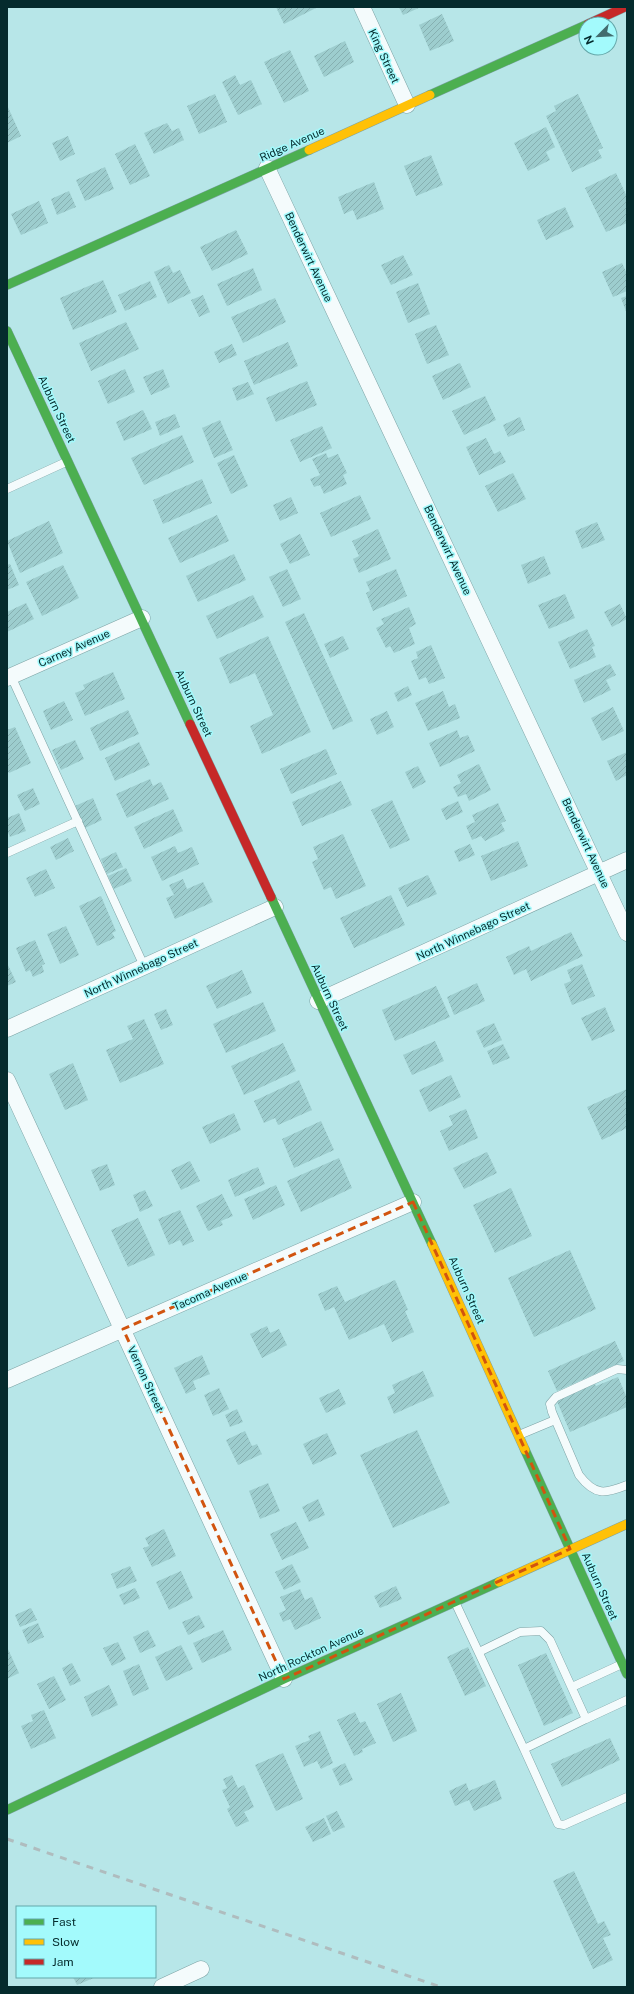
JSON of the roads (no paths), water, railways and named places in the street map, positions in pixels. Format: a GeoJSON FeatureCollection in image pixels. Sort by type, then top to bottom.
{"type":"FeatureCollection","features":[{"type":"Feature","properties":{"kind":"main road","name":"Ridge Avenue"},"geometry":{"type":"LineString","coordinates":[[605,16],[626,7]]}},
{"type":"Feature","properties":{"kind":"main road","name":"Ridge Avenue"},"geometry":{"type":"LineString","coordinates":[[7,285],[578,28]]}},
{"type":"Feature","properties":{"kind":"main road","name":"Auburn Street"},"geometry":{"type":"LineString","coordinates":[[7,331],[413,1202],[627,1674]]}},
{"type":"Feature","properties":{"kind":"main road","name":"North Rockton Avenue"},"geometry":{"type":"LineString","coordinates":[[8,1808],[284,1679],[627,1524]]}},
{"type":"Feature","properties":{"kind":"street","name":"King Street"},"geometry":{"type":"LineString","coordinates":[[362,7],[407,105]]}},
{"type":"Feature","properties":{"kind":"street","name":"Benderwirt Avenue"},"geometry":{"type":"LineString","coordinates":[[267,168],[600,872],[627,933]]}},
{"type":"Feature","properties":{"kind":"street","name":"Carney Avenue"},"geometry":{"type":"LineString","coordinates":[[9,677],[142,618]]}},
{"type":"Feature","properties":{"kind":"street","name":"North Winnebago Street"},"geometry":{"type":"LineString","coordinates":[[318,1001],[627,860]]}},
{"type":"Feature","properties":{"kind":"street","name":"North Winnebago Street"},"geometry":{"type":"LineString","coordinates":[[7,1029],[275,907]]}},
{"type":"Feature","properties":{"kind":"street","name":"Vernon Street"},"geometry":{"type":"LineString","coordinates":[[7,1080],[284,1679]]}},
{"type":"Feature","properties":{"kind":"street","name":"Tacoma Avenue"},"geometry":{"type":"LineString","coordinates":[[7,1380],[413,1202]]}},
{"type":"Feature","properties":{"kind":"street"},"geometry":{"type":"LineString","coordinates":[[162,1987],[201,1969]]}},
{"type":"Feature","properties":{"kind":"lane"},"geometry":{"type":"LineString","coordinates":[[7,489],[68,461]]}},
{"type":"Feature","properties":{"kind":"lane"},"geometry":{"type":"LineString","coordinates":[[9,677],[78,821],[144,966]]}},
{"type":"Feature","properties":{"kind":"lane"},"geometry":{"type":"LineString","coordinates":[[7,853],[78,821]]}},
{"type":"Feature","properties":{"kind":"lane"},"geometry":{"type":"LineString","coordinates":[[627,1370],[617,1369],[553,1398],[550,1407],[574,1464],[584,1481],[594,1490],[607,1492],[627,1485]]}},
{"type":"Feature","properties":{"kind":"lane"},"geometry":{"type":"LineString","coordinates":[[519,1435],[555,1420]]}},
{"type":"Feature","properties":{"kind":"lane"},"geometry":{"type":"LineString","coordinates":[[455,1601],[558,1824],[564,1826],[627,1797]]}},
{"type":"Feature","properties":{"kind":"lane"},"geometry":{"type":"LineString","coordinates":[[479,1652],[520,1632],[541,1631],[550,1640],[586,1719]]}},
{"type":"Feature","properties":{"kind":"lane"},"geometry":{"type":"LineString","coordinates":[[572,1687],[622,1664]]}},
{"type":"Feature","properties":{"kind":"lane"},"geometry":{"type":"LineString","coordinates":[[524,1749],[627,1700]]}},
{"type":"Feature","properties":{"kind":"railway"},"geometry":{"type":"LineString","coordinates":[[7,1839],[441,1987]]}}]}
